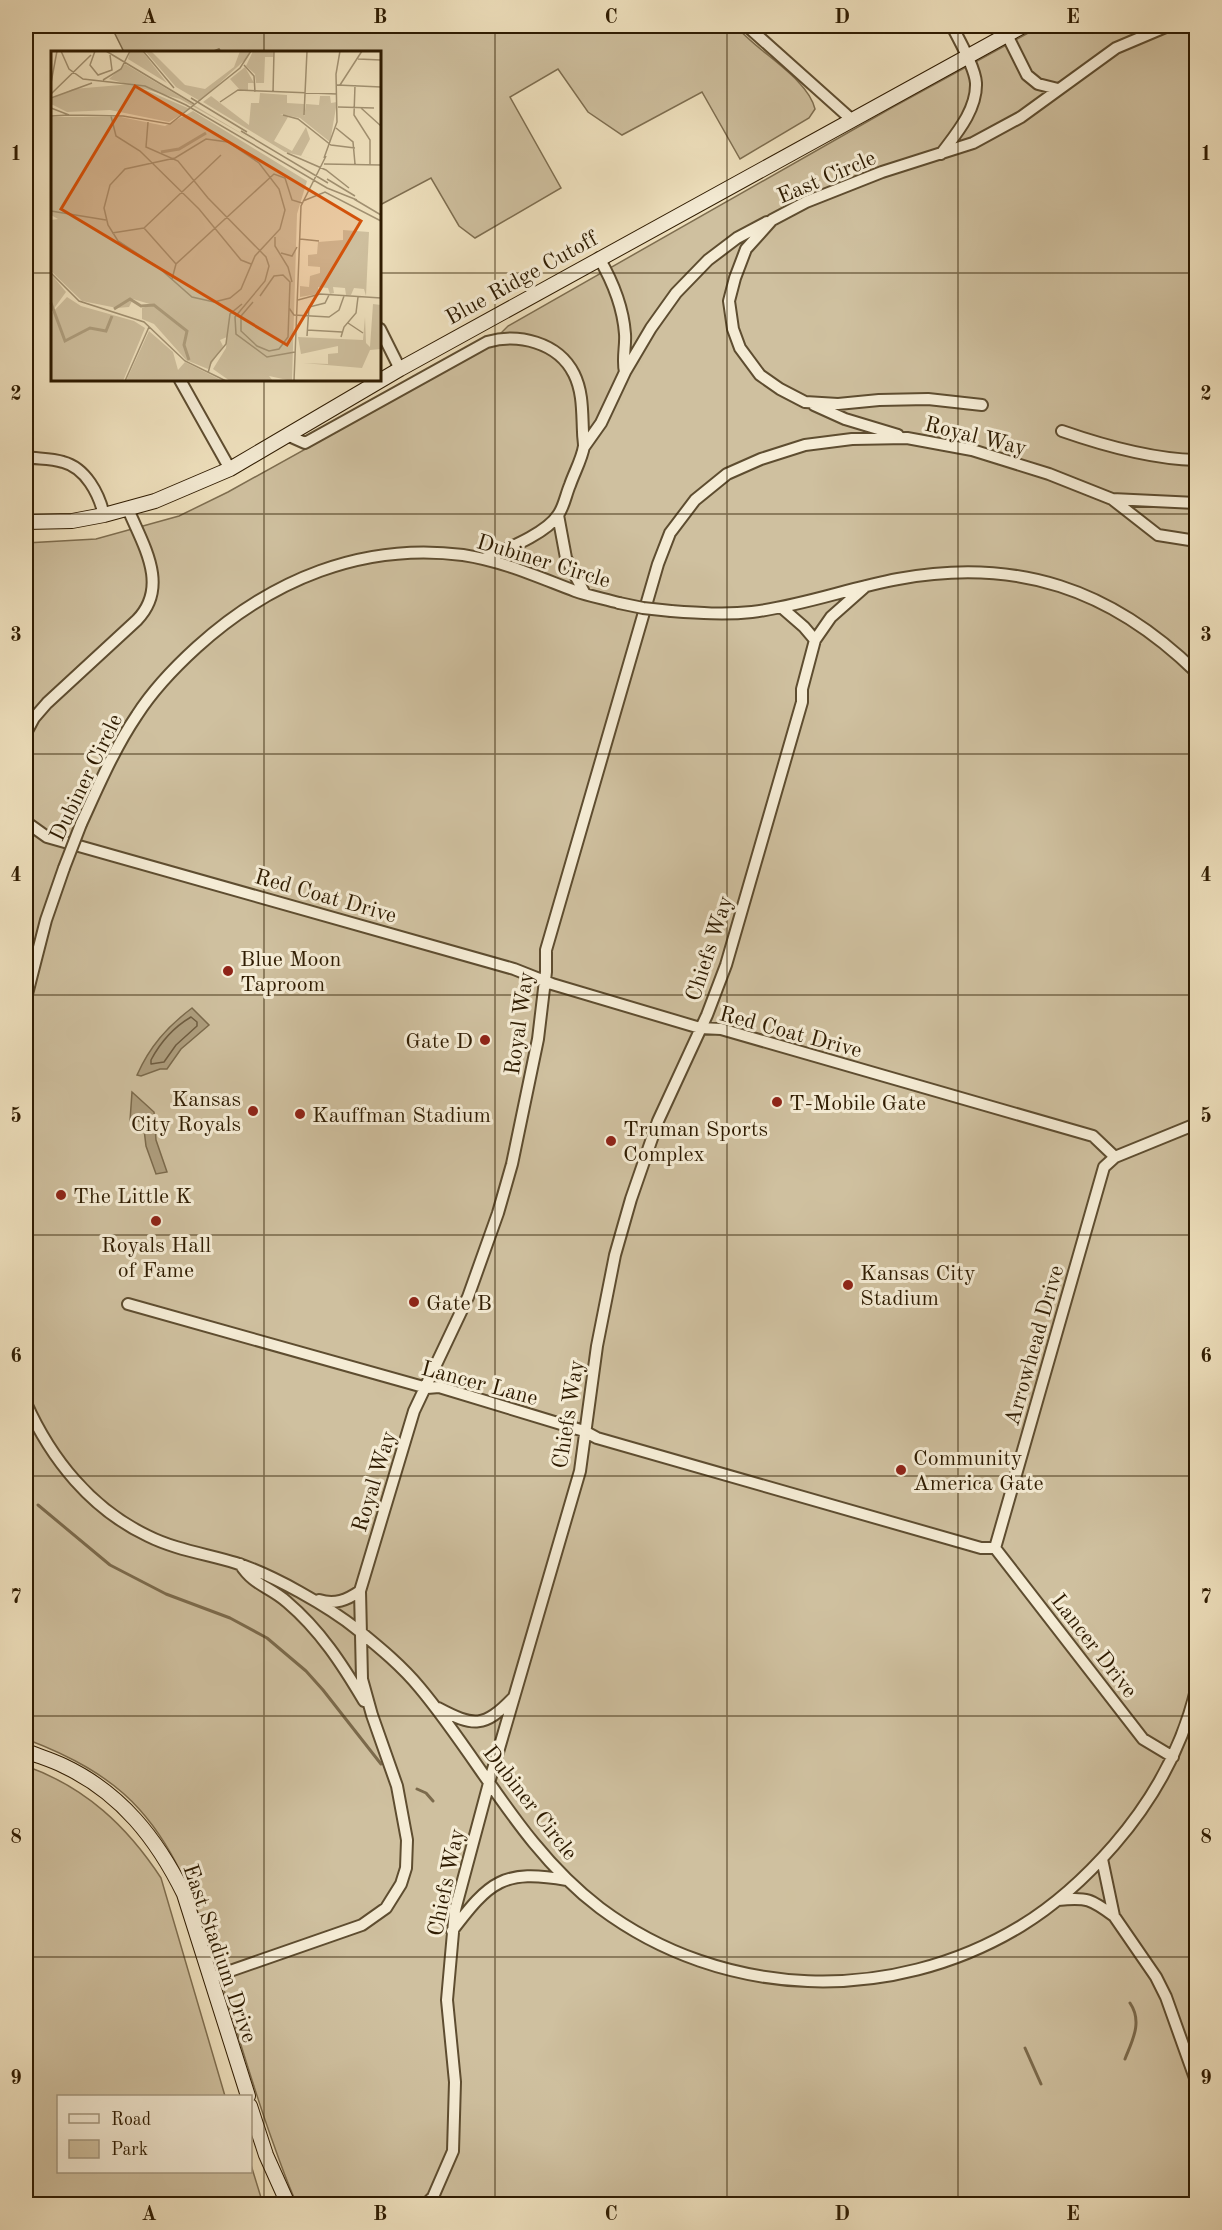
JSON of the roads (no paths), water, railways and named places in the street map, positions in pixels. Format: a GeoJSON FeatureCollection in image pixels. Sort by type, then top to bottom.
{"type":"FeatureCollection","features":[{"type":"Feature","properties":{"kind":"main road","name":"Blue Ridge Cutoff"},"geometry":{"type":"LineString","coordinates":[[381,380],[850,119],[1023,26]]}},
{"type":"Feature","properties":{"kind":"main road","name":"Blue Ridge Cutoff"},"geometry":{"type":"LineString","coordinates":[[26,522],[72,521],[155,501],[231,469],[379,381]]}},
{"type":"Feature","properties":{"kind":"main road","name":"East Stadium Drive"},"geometry":{"type":"LineString","coordinates":[[26,1751],[63,1765],[109,1794],[148,1832],[169,1864],[184,1894],[247,2095]]}},
{"type":"Feature","properties":{"kind":"main road"},"geometry":{"type":"LineString","coordinates":[[252,2112],[266,2155],[288,2205]]}},
{"type":"Feature","properties":{"kind":"street"},"geometry":{"type":"LineString","coordinates":[[747,26],[850,119]]}},
{"type":"Feature","properties":{"kind":"street"},"geometry":{"type":"LineString","coordinates":[[941,154],[963,124],[974,98],[976,82],[952,26]]}},
{"type":"Feature","properties":{"kind":"street","name":"East Circle"},"geometry":{"type":"LineString","coordinates":[[907,438],[805,402],[760,375],[740,348],[733,329],[729,301],[746,249],[772,220],[806,202],[882,172],[973,143],[1021,117],[1116,48],[1168,26]]}},
{"type":"Feature","properties":{"kind":"street"},"geometry":{"type":"LineString","coordinates":[[1007,35],[1027,75],[1038,84],[1058,89]]}},
{"type":"Feature","properties":{"kind":"street"},"geometry":{"type":"LineString","coordinates":[[484,559],[526,540],[558,515],[584,447],[601,423],[625,372],[675,292],[737,238],[772,220]]}},
{"type":"Feature","properties":{"kind":"street"},"geometry":{"type":"LineString","coordinates":[[599,258],[613,282],[622,311],[626,336],[625,372]]}},
{"type":"Feature","properties":{"kind":"street"},"geometry":{"type":"LineString","coordinates":[[381,331],[400,369]]}},
{"type":"Feature","properties":{"kind":"street"},"geometry":{"type":"LineString","coordinates":[[287,435],[305,443],[487,342],[500,338],[515,338],[532,340],[554,351],[574,373],[582,402],[584,447]]}},
{"type":"Feature","properties":{"kind":"street"},"geometry":{"type":"LineString","coordinates":[[181,381],[231,469]]}},
{"type":"Feature","properties":{"kind":"street","name":"East Circle"},"geometry":{"type":"LineString","coordinates":[[805,402],[838,404],[928,399],[982,405]]}},
{"type":"Feature","properties":{"kind":"street"},"geometry":{"type":"LineString","coordinates":[[1062,431],[1099,444],[1136,452],[1197,460]]}},
{"type":"Feature","properties":{"kind":"street","name":"Royal Way"},"geometry":{"type":"LineString","coordinates":[[210,1978],[362,1925],[375,1917],[395,1897],[401,1884],[406,1868],[407,1840],[397,1786],[362,1679],[360,1591],[414,1411],[427,1388],[468,1297],[498,1213],[512,1164],[538,1039],[546,950],[658,564],[670,533],[695,500],[727,474],[761,459],[805,445],[852,439],[907,438],[972,450],[1049,474],[1112,499],[1197,503]]}},
{"type":"Feature","properties":{"kind":"street"},"geometry":{"type":"LineString","coordinates":[[26,457],[62,461],[79,470],[93,487],[104,515]]}},
{"type":"Feature","properties":{"kind":"street"},"geometry":{"type":"LineString","coordinates":[[1112,499],[1158,535],[1197,541]]}},
{"type":"Feature","properties":{"kind":"street"},"geometry":{"type":"LineString","coordinates":[[26,733],[40,710],[137,620],[148,606],[152,594],[153,571],[128,509]]}},
{"type":"Feature","properties":{"kind":"street"},"geometry":{"type":"LineString","coordinates":[[558,515],[566,558],[585,594]]}},
{"type":"Feature","properties":{"kind":"street","name":"Dubiner Circle"},"geometry":{"type":"LineString","coordinates":[[26,998],[37,950],[81,824],[112,758],[138,713],[191,653],[225,622],[279,587],[312,572],[386,555],[436,553],[484,559],[530,572],[585,594],[619,603],[643,608],[717,614],[781,607],[901,578],[967,573],[1009,574],[1045,581],[1087,595],[1130,617],[1197,672]]}},
{"type":"Feature","properties":{"kind":"street","name":"Chiefs Way"},"geometry":{"type":"LineString","coordinates":[[426,2205],[433,2197],[450,2163],[453,2151],[455,2082],[447,2000],[455,1911],[489,1783],[580,1471],[601,1321],[621,1233],[657,1121],[726,965],[802,702],[802,689],[815,640],[831,617],[868,585]]}},
{"type":"Feature","properties":{"kind":"street"},"geometry":{"type":"LineString","coordinates":[[781,607],[815,640]]}},
{"type":"Feature","properties":{"kind":"street","name":"Red Coat Drive"},"geometry":{"type":"LineString","coordinates":[[26,822],[48,837],[504,966],[544,981],[700,1028],[721,1029],[1093,1136],[1115,1157]]}},
{"type":"Feature","properties":{"kind":"street"},"geometry":{"type":"LineString","coordinates":[[1115,1157],[1197,1125]]}},
{"type":"Feature","properties":{"kind":"street","name":"Arrowhead Drive"},"geometry":{"type":"LineString","coordinates":[[995,1548],[1104,1167],[1115,1157]]}},
{"type":"Feature","properties":{"kind":"street","name":"Lancer Lane"},"geometry":{"type":"LineString","coordinates":[[128,1304],[427,1388],[439,1387],[584,1431],[597,1438],[981,1548],[995,1548]]}},
{"type":"Feature","properties":{"kind":"street","name":"Dubiner Circle"},"geometry":{"type":"LineString","coordinates":[[26,1403],[39,1431],[61,1465],[90,1496],[112,1514],[145,1535],[169,1545],[240,1564],[304,1596],[360,1632],[388,1655],[417,1684],[520,1828],[567,1880],[626,1926],[654,1941],[696,1960],[748,1974],[801,1981],[835,1982],[875,1978],[941,1963],[999,1939],[1023,1925],[1058,1900],[1102,1859],[1134,1821],[1156,1790],[1173,1757],[1197,1690]]}},
{"type":"Feature","properties":{"kind":"street","name":"Lancer Drive"},"geometry":{"type":"LineString","coordinates":[[995,1548],[1143,1739],[1173,1757]]}},
{"type":"Feature","properties":{"kind":"street"},"geometry":{"type":"LineString","coordinates":[[240,1564],[249,1578],[285,1600],[319,1632],[343,1666],[372,1715]]}},
{"type":"Feature","properties":{"kind":"street"},"geometry":{"type":"LineString","coordinates":[[304,1596],[327,1603],[344,1601],[360,1591]]}},
{"type":"Feature","properties":{"kind":"street"},"geometry":{"type":"LineString","coordinates":[[435,1707],[465,1721],[479,1722],[493,1717],[514,1697]]}},
{"type":"Feature","properties":{"kind":"street"},"geometry":{"type":"LineString","coordinates":[[1102,1859],[1114,1916]]}},
{"type":"Feature","properties":{"kind":"street"},"geometry":{"type":"LineString","coordinates":[[452,1931],[477,1899],[492,1887],[506,1880],[525,1875],[567,1880]]}},
{"type":"Feature","properties":{"kind":"street"},"geometry":{"type":"LineString","coordinates":[[1058,1900],[1079,1898],[1093,1901],[1114,1916],[1156,1977],[1166,1997],[1197,2080]]}},
{"type":"Feature","properties":{"kind":"water"},"geometry":{"type":"Polygon","coordinates":[[[192,1008],[209,1025],[181,1049],[167,1069],[137,1075],[160,1038],[192,1008]]]}},
{"type":"Feature","properties":{"kind":"water"},"geometry":{"type":"Polygon","coordinates":[[[132,1092],[154,1112],[156,1140],[167,1172],[156,1174],[146,1146],[143,1121],[130,1121],[132,1092]]]}},
{"type":"Feature","properties":{"kind":"waterway"},"geometry":{"type":"LineString","coordinates":[[38,1505],[110,1565],[166,1594],[230,1618],[267,1638],[306,1671],[381,1764]]}},
{"type":"Feature","properties":{"kind":"waterway"},"geometry":{"type":"LineString","coordinates":[[417,1789],[426,1793],[433,1801]]}},
{"type":"Feature","properties":{"kind":"waterway"},"geometry":{"type":"LineString","coordinates":[[1125,2059],[1136,2024],[1136,2017],[1130,2003]]}},
{"type":"Feature","properties":{"kind":"waterway"},"geometry":{"type":"LineString","coordinates":[[1025,2048],[1041,2084]]}},
{"type":"Feature","properties":{"kind":"place","name":"Blue Moon Taproom"},"geometry":{"type":"Point","coordinates":[228,971]}},
{"type":"Feature","properties":{"kind":"place","name":"Gate D"},"geometry":{"type":"Point","coordinates":[485,1040]}},
{"type":"Feature","properties":{"kind":"place","name":"T-Mobile Gate"},"geometry":{"type":"Point","coordinates":[777,1102]}},
{"type":"Feature","properties":{"kind":"place","name":"Kansas City Royals"},"geometry":{"type":"Point","coordinates":[253,1111]}},
{"type":"Feature","properties":{"kind":"place","name":"Kauffman Stadium"},"geometry":{"type":"Point","coordinates":[300,1114]}},
{"type":"Feature","properties":{"kind":"place","name":"Truman Sports Complex"},"geometry":{"type":"Point","coordinates":[611,1141]}},
{"type":"Feature","properties":{"kind":"place","name":"The Little K"},"geometry":{"type":"Point","coordinates":[61,1195]}},
{"type":"Feature","properties":{"kind":"place","name":"Royals Hall of Fame"},"geometry":{"type":"Point","coordinates":[156,1221]}},
{"type":"Feature","properties":{"kind":"place","name":"Kansas City Stadium"},"geometry":{"type":"Point","coordinates":[848,1285]}},
{"type":"Feature","properties":{"kind":"place","name":"Gate B"},"geometry":{"type":"Point","coordinates":[414,1302]}},
{"type":"Feature","properties":{"kind":"place","name":"Community America Gate"},"geometry":{"type":"Point","coordinates":[901,1470]}}]}
